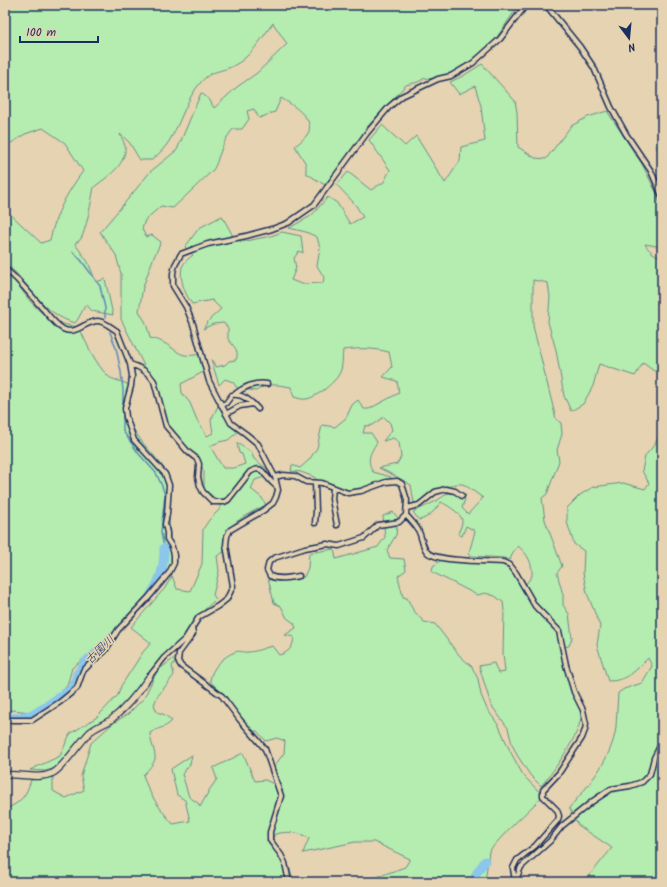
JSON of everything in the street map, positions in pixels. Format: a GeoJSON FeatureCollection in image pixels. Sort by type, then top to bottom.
{"type":"FeatureCollection","features":[{"type":"Feature","properties":{"kind":"street"},"geometry":{"type":"LineString","coordinates":[[5,775],[41,776],[52,773],[59,769],[92,730],[109,721],[124,709],[136,696],[164,658],[185,639],[199,617],[227,599],[233,586],[226,545],[227,536],[230,530],[273,503],[276,497],[277,487],[275,477],[258,444],[230,423],[209,382],[200,344],[191,318],[173,286],[175,265],[181,254],[208,244],[246,236],[288,223],[314,205],[389,107],[402,96],[438,79],[450,76],[473,64],[500,39],[526,5]]}},
{"type":"Feature","properties":{"kind":"street"},"geometry":{"type":"LineString","coordinates":[[546,5],[580,47],[594,68],[611,107],[626,134],[651,171],[662,196]]}},
{"type":"Feature","properties":{"kind":"street"},"geometry":{"type":"LineString","coordinates":[[5,269],[14,276],[53,321],[64,330],[72,331],[87,323],[100,321],[117,331],[130,364],[132,376],[125,408],[126,417],[134,440],[165,474],[169,485],[165,524],[167,539],[172,547],[174,555],[174,563],[169,573],[150,597],[118,630],[111,644],[105,651],[91,662],[84,671],[77,688],[60,702],[32,720],[5,720]]}},
{"type":"Feature","properties":{"kind":"street"},"geometry":{"type":"LineString","coordinates":[[130,364],[140,368],[150,375],[154,381],[166,426],[188,452],[197,459],[199,464],[198,477],[200,486],[203,492],[213,502],[224,502],[228,500],[254,469],[264,472],[277,487]]}},
{"type":"Feature","properties":{"kind":"street"},"geometry":{"type":"LineString","coordinates":[[221,405],[226,403],[232,395],[250,385],[260,383],[267,384]]}},
{"type":"Feature","properties":{"kind":"street"},"geometry":{"type":"LineString","coordinates":[[235,394],[244,397],[258,409]]}},
{"type":"Feature","properties":{"kind":"street"},"geometry":{"type":"LineString","coordinates":[[226,414],[240,406],[253,404]]}},
{"type":"Feature","properties":{"kind":"street"},"geometry":{"type":"LineString","coordinates":[[275,477],[283,474],[295,476],[306,482],[322,483],[348,493],[361,491],[386,482],[397,481],[402,484],[404,491],[407,508],[406,515],[399,522],[378,525],[364,538],[339,546],[327,544],[304,548],[274,558],[268,562],[268,573],[273,578],[299,576]]}},
{"type":"Feature","properties":{"kind":"street"},"geometry":{"type":"LineString","coordinates":[[315,483],[315,523]]}},
{"type":"Feature","properties":{"kind":"street"},"geometry":{"type":"LineString","coordinates":[[333,488],[332,499],[337,525]]}},
{"type":"Feature","properties":{"kind":"street"},"geometry":{"type":"LineString","coordinates":[[407,508],[419,505],[435,492],[446,489],[455,491],[462,496]]}},
{"type":"Feature","properties":{"kind":"street"},"geometry":{"type":"LineString","coordinates":[[406,515],[419,530],[423,546],[427,552],[435,557],[503,562],[510,565],[535,606],[559,630],[566,665],[574,692],[583,710],[586,724],[585,730],[582,738],[559,773],[543,790],[544,796],[557,810],[559,816],[558,820],[535,846],[517,860],[513,868],[516,881]]}},
{"type":"Feature","properties":{"kind":"street"},"geometry":{"type":"LineString","coordinates":[[192,627],[193,634],[179,653],[178,661],[182,666],[222,696],[265,749],[281,796],[270,832],[270,840],[285,863],[289,882]]}},
{"type":"Feature","properties":{"kind":"street"},"geometry":{"type":"LineString","coordinates":[[516,881],[521,867],[550,841],[562,826],[593,800],[611,789],[630,786],[642,782],[650,774],[654,758],[662,742]]}},
{"type":"Feature","properties":{"kind":"green space"},"geometry":{"type":"Polygon","coordinates":[[[5,5],[522,5],[517,8],[486,50],[471,62],[450,74],[436,79],[425,78],[418,82],[406,85],[367,127],[328,187],[306,173],[306,164],[295,146],[307,135],[309,124],[297,108],[281,98],[275,112],[259,118],[254,109],[247,111],[249,119],[242,129],[233,129],[229,134],[222,146],[216,165],[212,171],[173,208],[161,206],[145,220],[142,229],[146,237],[152,235],[161,242],[143,287],[139,311],[146,323],[150,338],[161,341],[183,355],[200,354],[205,371],[181,384],[182,393],[190,403],[197,420],[207,436],[213,433],[211,420],[219,404],[240,430],[228,440],[210,446],[223,468],[234,468],[245,464],[242,454],[239,453],[237,443],[251,452],[254,459],[267,469],[267,476],[255,480],[251,489],[262,498],[266,505],[242,518],[227,532],[224,552],[217,556],[219,571],[213,595],[216,599],[198,616],[182,638],[159,661],[130,701],[92,732],[56,768],[45,771],[30,770],[60,756],[70,734],[97,717],[118,695],[121,686],[143,652],[151,643],[131,627],[165,588],[172,576],[177,589],[190,591],[202,564],[203,529],[209,520],[220,509],[220,502],[204,489],[204,472],[200,463],[190,458],[167,426],[156,386],[152,382],[121,319],[121,274],[116,255],[100,232],[150,172],[177,150],[201,93],[209,99],[214,108],[237,87],[257,73],[287,44],[273,23],[245,58],[229,68],[212,73],[205,78],[196,88],[188,102],[168,143],[152,160],[140,160],[129,142],[120,134],[125,146],[123,159],[110,175],[94,187],[82,236],[75,244],[88,262],[96,282],[105,279],[113,315],[92,311],[86,304],[75,323],[64,319],[45,306],[5,263],[5,209],[41,243],[50,240],[63,203],[83,171],[65,143],[43,128],[25,134],[5,147],[5,5]]]}},
{"type":"Feature","properties":{"kind":"green space"},"geometry":{"type":"Polygon","coordinates":[[[482,64],[515,101],[517,112],[518,147],[535,158],[546,159],[571,126],[588,117],[607,111],[642,164],[657,194],[662,213],[662,247],[645,244],[652,252],[662,257],[662,369],[654,371],[643,363],[635,376],[599,364],[593,386],[583,404],[571,411],[564,396],[556,350],[548,322],[550,297],[548,283],[533,280],[533,326],[556,419],[561,423],[562,434],[557,450],[559,461],[547,494],[542,498],[545,520],[562,566],[557,573],[563,595],[563,605],[569,614],[572,638],[569,646],[563,647],[569,683],[578,702],[581,714],[577,731],[566,752],[541,786],[530,775],[517,755],[512,744],[508,728],[491,705],[479,666],[494,663],[498,673],[505,672],[503,653],[503,602],[495,596],[485,593],[477,595],[432,572],[433,566],[443,559],[494,562],[507,565],[517,570],[526,584],[532,576],[532,567],[529,560],[525,552],[518,546],[513,552],[510,560],[504,558],[472,556],[469,553],[475,531],[466,526],[462,536],[458,534],[462,525],[462,519],[454,510],[441,502],[432,513],[423,519],[419,520],[413,512],[454,491],[465,499],[462,508],[468,514],[483,498],[465,485],[459,484],[453,485],[420,502],[414,503],[411,485],[379,468],[397,464],[401,457],[399,442],[393,438],[383,441],[392,430],[390,423],[384,417],[373,425],[365,426],[363,433],[371,433],[377,442],[369,460],[373,472],[391,477],[385,486],[347,492],[326,487],[314,477],[301,472],[291,471],[292,465],[300,468],[309,460],[317,448],[322,425],[335,427],[346,418],[352,405],[358,400],[364,409],[369,409],[399,393],[397,381],[383,377],[392,367],[389,352],[366,349],[343,350],[342,367],[335,380],[315,396],[305,399],[294,397],[291,387],[268,385],[256,391],[237,388],[233,382],[225,379],[219,385],[211,359],[216,367],[225,365],[229,361],[236,360],[237,351],[228,339],[228,328],[224,323],[213,324],[203,329],[209,320],[221,309],[212,300],[192,304],[185,291],[181,276],[183,265],[193,255],[185,247],[199,228],[222,216],[233,236],[241,242],[271,236],[282,232],[301,236],[303,253],[299,251],[294,258],[296,268],[291,280],[301,284],[323,283],[324,277],[317,266],[320,248],[317,237],[306,232],[289,228],[311,216],[328,197],[337,203],[350,224],[363,217],[355,204],[337,185],[348,172],[371,190],[384,182],[390,170],[369,140],[382,125],[405,146],[416,136],[445,183],[460,161],[461,147],[485,141],[481,106],[475,86],[459,94],[450,82],[482,64]]]}},
{"type":"Feature","properties":{"kind":"green space"},"geometry":{"type":"Polygon","coordinates":[[[662,142],[662,163],[655,143],[662,142]]]}},
{"type":"Feature","properties":{"kind":"green space"},"geometry":{"type":"Polygon","coordinates":[[[5,267],[35,307],[53,320],[65,325],[79,327],[88,347],[104,372],[112,379],[129,385],[126,410],[130,424],[142,442],[161,464],[168,478],[170,541],[173,552],[172,563],[160,587],[131,620],[72,668],[67,686],[53,699],[31,712],[12,710],[5,712],[5,267]]]}},
{"type":"Feature","properties":{"kind":"green space"},"geometry":{"type":"Polygon","coordinates":[[[662,428],[662,882],[586,882],[586,880],[612,848],[578,825],[569,808],[592,781],[610,750],[616,727],[618,693],[624,689],[642,683],[652,666],[648,658],[635,671],[626,677],[615,681],[608,681],[597,645],[600,626],[587,593],[583,573],[584,551],[574,544],[567,522],[567,508],[580,495],[593,487],[623,483],[645,489],[649,483],[642,471],[645,456],[655,444],[662,428]]]}},
{"type":"Feature","properties":{"kind":"green space"},"geometry":{"type":"Polygon","coordinates":[[[393,512],[398,518],[396,535],[387,550],[390,558],[404,559],[406,570],[398,576],[403,597],[407,598],[413,610],[424,622],[435,624],[459,655],[472,667],[478,679],[481,695],[487,709],[499,726],[523,775],[543,796],[489,851],[484,882],[363,882],[405,867],[410,859],[374,842],[355,842],[303,853],[309,838],[301,834],[289,832],[275,834],[269,845],[286,860],[294,882],[5,882],[5,809],[15,804],[25,795],[31,780],[53,777],[53,791],[66,798],[84,790],[81,776],[91,743],[112,724],[128,714],[144,698],[157,671],[180,654],[172,666],[174,675],[157,697],[154,705],[157,712],[165,715],[172,721],[150,733],[155,759],[143,775],[155,801],[164,813],[173,824],[190,821],[185,800],[177,795],[171,769],[192,755],[190,764],[182,774],[189,797],[198,803],[200,807],[217,779],[213,768],[243,753],[255,781],[265,780],[274,784],[278,782],[276,764],[284,753],[285,741],[277,738],[266,741],[257,731],[247,732],[241,726],[216,687],[210,681],[211,676],[215,667],[219,663],[237,651],[251,652],[272,646],[279,655],[288,651],[293,644],[294,637],[285,635],[296,628],[294,623],[287,618],[281,606],[274,603],[268,578],[282,580],[304,577],[308,568],[309,553],[334,549],[336,559],[378,547],[385,537],[383,516],[393,512]]]}},
{"type":"Feature","properties":{"kind":"waterway"},"geometry":{"type":"LineString","coordinates":[[73,252],[81,260],[100,286],[105,308],[105,318]]}},
{"type":"Feature","properties":{"kind":"waterway"},"geometry":{"type":"LineString","coordinates":[[110,332],[116,348],[121,372],[123,390],[123,431],[139,454],[156,473],[165,495],[161,532],[164,548]]}},
{"type":"Feature","properties":{"kind":"waterway","name":"古園川"},"geometry":{"type":"LineString","coordinates":[[151,594],[161,572],[164,548]]}},
{"type":"Feature","properties":{"kind":"waterway","name":"古園川"},"geometry":{"type":"LineString","coordinates":[[5,717],[16,718],[34,714],[73,688],[77,674],[87,660],[107,645],[113,636]]}},
{"type":"Feature","properties":{"kind":"waterway"},"geometry":{"type":"LineString","coordinates":[[474,882],[476,874],[485,861]]}}]}
